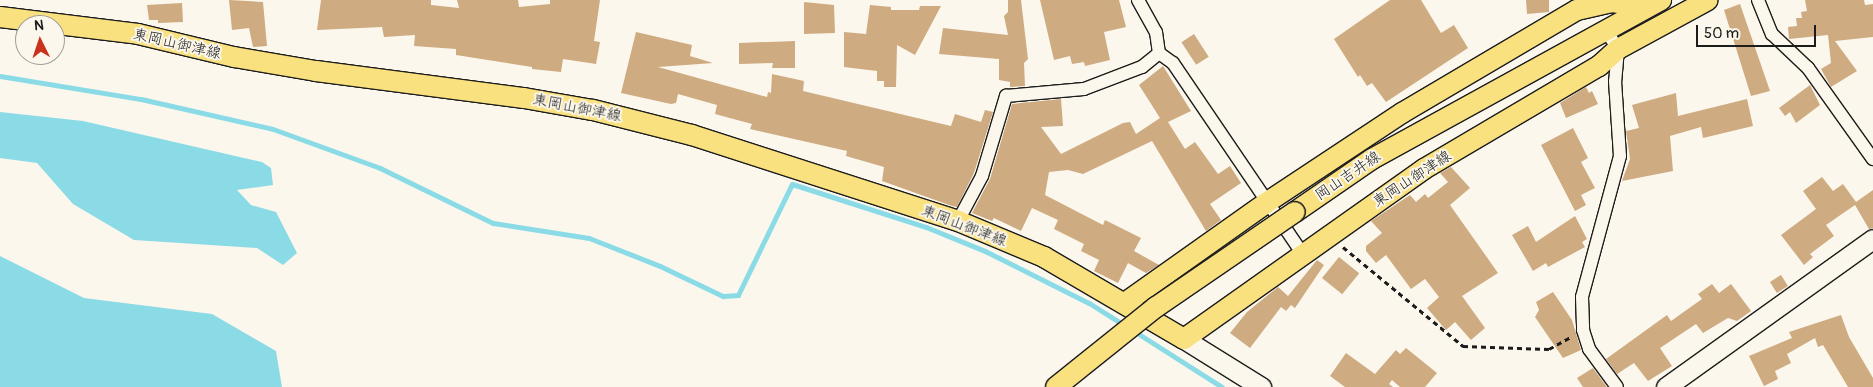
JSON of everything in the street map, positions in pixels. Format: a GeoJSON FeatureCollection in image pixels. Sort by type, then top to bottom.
{"type":"FeatureCollection","features":[{"type":"Feature","properties":{"kind":"main road","name":"東岡山御津線"},"geometry":{"type":"LineString","coordinates":[[0,17],[138,34],[243,58],[593,110],[692,135],[958,221],[1044,257],[1184,339],[1424,169],[1600,66],[1618,49],[1708,0]]}},
{"type":"Feature","properties":{"kind":"main road"},"geometry":{"type":"LineString","coordinates":[[1125,303],[1266,203],[1402,113],[1577,10],[1612,2],[1651,2]]}},
{"type":"Feature","properties":{"kind":"main road","name":"岡山吉井線"},"geometry":{"type":"LineString","coordinates":[[1056,387],[1156,307],[1372,158],[1651,2]]}},
{"type":"Feature","properties":{"kind":"street"},"geometry":{"type":"LineString","coordinates":[[1138,0],[1156,32],[1159,53],[1172,63],[1266,203],[1303,254]]}},
{"type":"Feature","properties":{"kind":"street"},"geometry":{"type":"LineString","coordinates":[[1758,0],[1772,34],[1808,68],[1873,159]]}},
{"type":"Feature","properties":{"kind":"street"},"geometry":{"type":"LineString","coordinates":[[1605,29],[1618,49],[1615,81],[1620,156],[1586,272],[1582,297],[1583,330],[1590,349],[1617,387]]}},
{"type":"Feature","properties":{"kind":"street"},"geometry":{"type":"LineString","coordinates":[[958,221],[982,176],[1006,96],[1084,89],[1142,67],[1159,53]]}},
{"type":"Feature","properties":{"kind":"street"},"geometry":{"type":"LineString","coordinates":[[1666,387],[1873,239]]}},
{"type":"Feature","properties":{"kind":"street"},"geometry":{"type":"LineString","coordinates":[[1184,339],[1261,387]]}},
{"type":"Feature","properties":{"kind":"path"},"geometry":{"type":"LineString","coordinates":[[1329,235],[1463,346],[1549,348],[1583,330]]}},
{"type":"Feature","properties":{"kind":"water"},"geometry":{"type":"Polygon","coordinates":[[[0,112],[83,121],[262,162],[271,168],[273,185],[237,190],[251,205],[276,212],[297,253],[283,265],[257,248],[134,240],[73,204],[37,163],[0,158],[0,112]]]}},
{"type":"Feature","properties":{"kind":"water"},"geometry":{"type":"Polygon","coordinates":[[[0,256],[84,298],[212,314],[276,351],[282,387],[0,387],[0,256]]]}},
{"type":"Feature","properties":{"kind":"building"},"geometry":{"type":"Polygon","coordinates":[[[229,0],[263,2],[267,46],[253,47],[249,28],[232,30],[229,0]]]}},
{"type":"Feature","properties":{"kind":"building"},"geometry":{"type":"Polygon","coordinates":[[[321,0],[431,0],[431,5],[459,8],[457,0],[518,0],[519,7],[550,4],[550,0],[600,0],[594,41],[600,42],[596,64],[563,59],[561,72],[532,69],[532,67],[456,55],[456,49],[414,46],[415,35],[384,37],[382,27],[317,30],[321,0]]]}},
{"type":"Feature","properties":{"kind":"building"},"geometry":{"type":"Polygon","coordinates":[[[1008,0],[1021,0],[1028,59],[1024,63],[1025,86],[1010,87],[1010,82],[999,80],[999,59],[939,54],[943,28],[1008,35],[1004,16],[1008,12],[1008,0]]]}},
{"type":"Feature","properties":{"kind":"building"},"geometry":{"type":"Polygon","coordinates":[[[1040,0],[1119,0],[1126,27],[1104,32],[1110,60],[1085,66],[1084,62],[1072,64],[1070,56],[1054,60],[1040,0]]]}},
{"type":"Feature","properties":{"kind":"building"},"geometry":{"type":"Polygon","coordinates":[[[1390,0],[1421,0],[1441,33],[1454,25],[1468,48],[1386,102],[1372,83],[1367,86],[1360,75],[1358,77],[1334,39],[1390,0]]]}},
{"type":"Feature","properties":{"kind":"building"},"geometry":{"type":"Polygon","coordinates":[[[1526,0],[1549,0],[1549,12],[1527,14],[1526,0]]]}},
{"type":"Feature","properties":{"kind":"building"},"geometry":{"type":"Polygon","coordinates":[[[1805,0],[1864,0],[1865,5],[1873,4],[1873,37],[1835,41],[1857,71],[1831,87],[1821,69],[1831,63],[1828,35],[1789,39],[1788,27],[1797,26],[1796,18],[1802,18],[1801,12],[1807,11],[1805,0]]]}},
{"type":"Feature","properties":{"kind":"building"},"geometry":{"type":"Polygon","coordinates":[[[804,2],[834,5],[835,33],[804,34],[804,2]]]}},
{"type":"Feature","properties":{"kind":"building"},"geometry":{"type":"Polygon","coordinates":[[[182,3],[183,22],[158,23],[158,20],[149,20],[147,5],[182,3]]]}},
{"type":"Feature","properties":{"kind":"building"},"geometry":{"type":"Polygon","coordinates":[[[1740,4],[1770,91],[1751,96],[1724,10],[1740,4]]]}},
{"type":"Feature","properties":{"kind":"building"},"geometry":{"type":"Polygon","coordinates":[[[870,5],[891,7],[891,10],[919,10],[920,6],[941,6],[915,55],[897,45],[896,87],[884,87],[884,81],[877,81],[877,71],[844,67],[844,32],[866,34],[870,5]]]}},
{"type":"Feature","properties":{"kind":"building"},"geometry":{"type":"Polygon","coordinates":[[[636,32],[692,45],[690,56],[713,63],[658,67],[767,97],[768,92],[771,93],[772,74],[804,81],[803,91],[951,126],[955,114],[981,122],[985,110],[993,112],[974,173],[957,207],[952,206],[882,181],[884,167],[846,156],[847,151],[750,129],[752,124],[715,114],[717,105],[678,94],[676,103],[671,104],[621,93],[636,32]]]}},
{"type":"Feature","properties":{"kind":"building"},"geometry":{"type":"Polygon","coordinates":[[[1194,34],[1209,57],[1196,65],[1181,42],[1194,34]]]}},
{"type":"Feature","properties":{"kind":"building"},"geometry":{"type":"Polygon","coordinates":[[[795,41],[795,68],[772,68],[773,63],[739,64],[739,43],[795,41]]]}},
{"type":"Feature","properties":{"kind":"building"},"geometry":{"type":"Polygon","coordinates":[[[1163,66],[1191,111],[1168,122],[1185,149],[1195,142],[1218,174],[1230,166],[1241,183],[1210,204],[1221,220],[1206,231],[1152,141],[1083,174],[1068,170],[1049,172],[1045,195],[1103,225],[1105,220],[1141,238],[1134,251],[1159,265],[1146,273],[1128,263],[1118,283],[1094,271],[1099,260],[1081,251],[1084,244],[1054,229],[1058,220],[1032,208],[1021,231],[994,218],[992,221],[972,213],[990,179],[1012,104],[1061,99],[1063,126],[1041,127],[1061,154],[1123,123],[1130,122],[1136,134],[1160,118],[1139,85],[1163,66]]]}},
{"type":"Feature","properties":{"kind":"building"},"geometry":{"type":"Polygon","coordinates":[[[1810,85],[1820,105],[1796,123],[1790,112],[1785,116],[1779,108],[1810,85]]]}},
{"type":"Feature","properties":{"kind":"building"},"geometry":{"type":"Polygon","coordinates":[[[1586,87],[1589,93],[1592,91],[1598,104],[1566,118],[1560,103],[1586,87]]]}},
{"type":"Feature","properties":{"kind":"building"},"geometry":{"type":"Polygon","coordinates":[[[1676,93],[1678,116],[1747,99],[1753,126],[1703,138],[1701,127],[1670,136],[1673,171],[1622,181],[1630,159],[1626,131],[1639,128],[1632,105],[1676,93]]]}},
{"type":"Feature","properties":{"kind":"building"},"geometry":{"type":"Polygon","coordinates":[[[1573,128],[1588,158],[1581,162],[1595,188],[1581,195],[1586,205],[1575,211],[1541,145],[1573,128]]]}},
{"type":"Feature","properties":{"kind":"building"},"geometry":{"type":"Polygon","coordinates":[[[1451,167],[1470,188],[1450,205],[1498,273],[1462,296],[1485,328],[1471,340],[1455,322],[1446,330],[1427,308],[1439,297],[1425,279],[1411,289],[1386,255],[1376,263],[1366,251],[1366,246],[1382,233],[1371,221],[1410,195],[1416,202],[1425,194],[1428,198],[1448,182],[1440,173],[1451,167]]]}},
{"type":"Feature","properties":{"kind":"building"},"geometry":{"type":"Polygon","coordinates":[[[1822,177],[1833,191],[1843,184],[1856,202],[1873,190],[1873,228],[1869,229],[1855,205],[1826,225],[1834,236],[1810,254],[1813,257],[1804,265],[1781,235],[1816,209],[1803,191],[1822,177]]]}},
{"type":"Feature","properties":{"kind":"building"},"geometry":{"type":"Polygon","coordinates":[[[1575,216],[1587,239],[1582,242],[1585,247],[1548,267],[1546,263],[1533,271],[1512,235],[1528,226],[1536,242],[1575,216]]]}},
{"type":"Feature","properties":{"kind":"building"},"geometry":{"type":"Polygon","coordinates":[[[1339,257],[1359,273],[1342,294],[1322,278],[1339,257]]]}},
{"type":"Feature","properties":{"kind":"building"},"geometry":{"type":"Polygon","coordinates":[[[1317,260],[1324,265],[1295,308],[1291,305],[1286,311],[1281,307],[1250,348],[1230,333],[1247,312],[1278,287],[1288,296],[1317,260]]]}},
{"type":"Feature","properties":{"kind":"building"},"geometry":{"type":"Polygon","coordinates":[[[1781,275],[1788,286],[1777,293],[1770,282],[1781,275]]]}},
{"type":"Feature","properties":{"kind":"building"},"geometry":{"type":"Polygon","coordinates":[[[1712,284],[1719,293],[1731,284],[1751,311],[1737,321],[1728,318],[1703,333],[1696,324],[1660,348],[1672,366],[1648,381],[1634,363],[1617,374],[1606,359],[1667,315],[1671,321],[1702,299],[1698,294],[1712,284]]]}},
{"type":"Feature","properties":{"kind":"building"},"geometry":{"type":"Polygon","coordinates":[[[1553,292],[1572,320],[1581,350],[1563,358],[1535,317],[1539,310],[1536,302],[1553,292]]]}},
{"type":"Feature","properties":{"kind":"building"},"geometry":{"type":"Polygon","coordinates":[[[1841,315],[1849,337],[1873,378],[1873,387],[1848,387],[1823,345],[1818,347],[1815,338],[1787,354],[1791,363],[1775,371],[1778,379],[1764,386],[1749,356],[1792,338],[1789,332],[1841,315]]]}},
{"type":"Feature","properties":{"kind":"building"},"geometry":{"type":"Polygon","coordinates":[[[1406,348],[1437,373],[1425,387],[1400,387],[1392,380],[1389,384],[1393,387],[1345,387],[1330,376],[1346,353],[1375,374],[1396,350],[1400,354],[1406,348]]]}},
{"type":"Feature","properties":{"kind":"building"},"geometry":{"type":"Polygon","coordinates":[[[1593,368],[1607,387],[1583,387],[1577,378],[1593,368]]]}},
{"type":"Feature","properties":{"kind":"waterway"},"geometry":{"type":"LineString","coordinates":[[0,76],[141,99],[273,129],[380,168],[493,223],[589,238],[660,266],[723,296],[738,295],[792,184],[926,227],[985,251],[1089,303],[1124,325]]}},
{"type":"Feature","properties":{"kind":"waterway"},"geometry":{"type":"LineString","coordinates":[[1134,331],[1222,387]]}}]}
